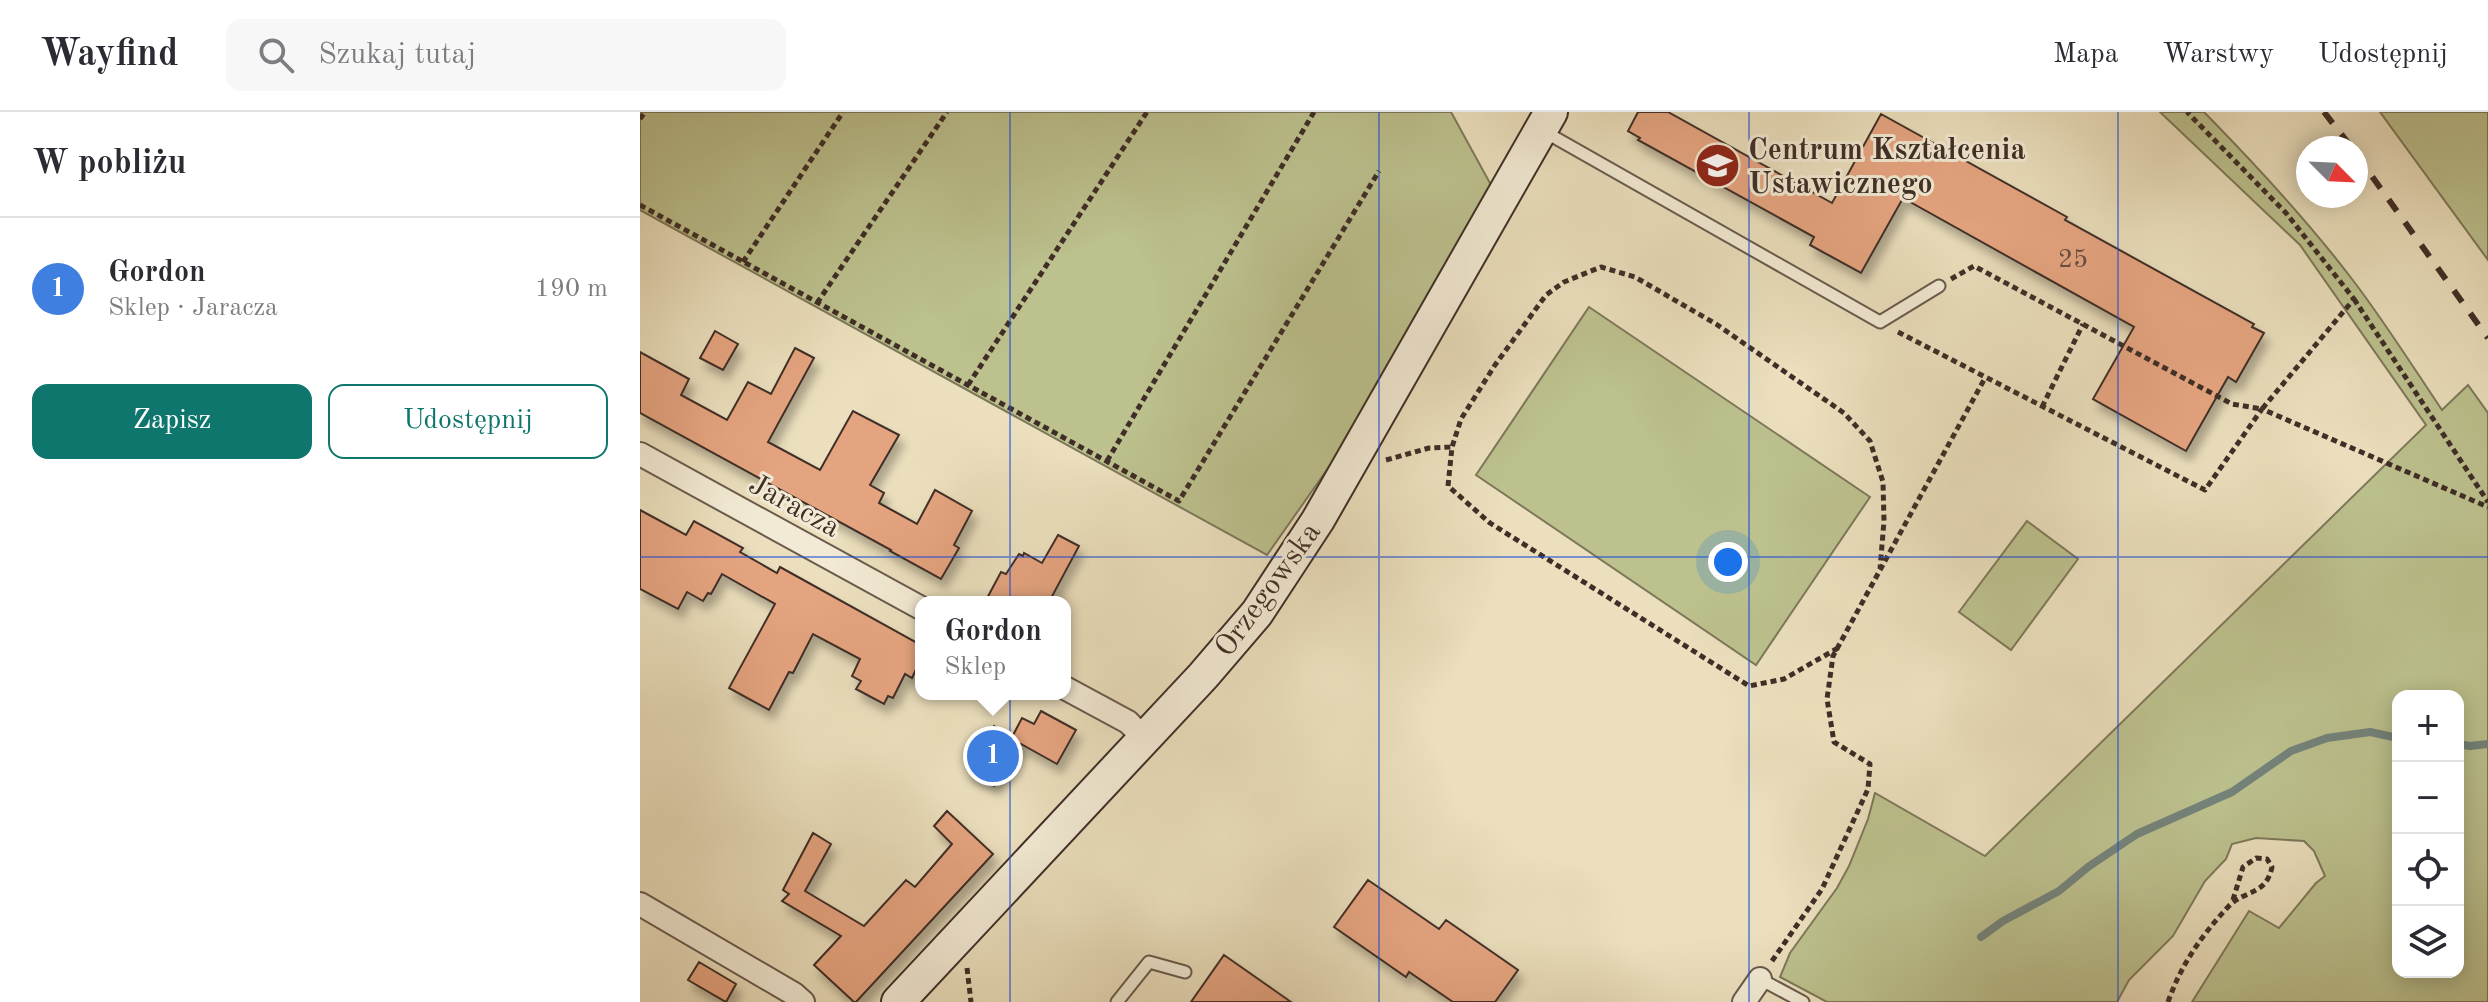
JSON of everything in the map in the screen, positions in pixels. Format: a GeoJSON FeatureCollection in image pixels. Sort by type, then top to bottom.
{"type":"FeatureCollection","features":[{"type":"Feature","properties":{"kind":"street","name":"Orzegowska"},"geometry":{"type":"LineString","coordinates":[[898,1002],[1145,739],[1257,613],[1289,567],[1546,121]]}},
{"type":"Feature","properties":{"kind":"street","name":"Jaracza"},"geometry":{"type":"LineString","coordinates":[[640,454],[915,605]]}},
{"type":"Feature","properties":{"kind":"street"},"geometry":{"type":"LineString","coordinates":[[1071,691],[1128,722],[1145,739]]}},
{"type":"Feature","properties":{"kind":"street"},"geometry":{"type":"LineString","coordinates":[[640,904],[803,1002]]}},
{"type":"Feature","properties":{"kind":"street"},"geometry":{"type":"LineString","coordinates":[[1744,1002],[1760,979]]}},
{"type":"Feature","properties":{"kind":"lane"},"geometry":{"type":"LineString","coordinates":[[1546,121],[1880,322],[1939,286]]}},
{"type":"Feature","properties":{"kind":"lane"},"geometry":{"type":"LineString","coordinates":[[1117,1002],[1149,962],[1185,972]]}},
{"type":"Feature","properties":{"kind":"lane"},"geometry":{"type":"LineString","coordinates":[[1760,979],[1803,1002]]}},
{"type":"Feature","properties":{"kind":"path"},"geometry":{"type":"LineString","coordinates":[[640,119],[645,112]]}},
{"type":"Feature","properties":{"kind":"path"},"geometry":{"type":"LineString","coordinates":[[743,262],[843,112]]}},
{"type":"Feature","properties":{"kind":"path"},"geometry":{"type":"LineString","coordinates":[[817,303],[947,112]]}},
{"type":"Feature","properties":{"kind":"path"},"geometry":{"type":"LineString","coordinates":[[968,385],[1147,112]]}},
{"type":"Feature","properties":{"kind":"path"},"geometry":{"type":"LineString","coordinates":[[1107,461],[1314,112]]}},
{"type":"Feature","properties":{"kind":"path"},"geometry":{"type":"LineString","coordinates":[[2187,112],[2286,213],[2354,299],[2488,504]]}},
{"type":"Feature","properties":{"kind":"path"},"geometry":{"type":"LineString","coordinates":[[640,205],[1179,501],[1379,171]]}},
{"type":"Feature","properties":{"kind":"path"},"geometry":{"type":"LineString","coordinates":[[1939,286],[1974,266],[2232,404],[2262,409],[2488,504]]}},
{"type":"Feature","properties":{"kind":"path"},"geometry":{"type":"LineString","coordinates":[[1838,648],[1784,679],[1749,686],[1490,523],[1448,486],[1452,447],[1461,419],[1546,295],[1564,282],[1601,267],[1635,277],[1716,324],[1844,413],[1870,441],[1883,482],[1880,569]]}},
{"type":"Feature","properties":{"kind":"path"},"geometry":{"type":"LineString","coordinates":[[1880,322],[2205,490],[2262,409],[2354,299]]}},
{"type":"Feature","properties":{"kind":"path"},"geometry":{"type":"LineString","coordinates":[[2042,407],[2083,324]]}},
{"type":"Feature","properties":{"kind":"path"},"geometry":{"type":"LineString","coordinates":[[1760,979],[1822,889],[1868,789],[1870,764],[1834,742],[1827,699],[1833,656],[1985,378]]}},
{"type":"Feature","properties":{"kind":"path"},"geometry":{"type":"LineString","coordinates":[[1384,461],[1429,448],[1452,447]]}},
{"type":"Feature","properties":{"kind":"path"},"geometry":{"type":"LineString","coordinates":[[2168,1002],[2177,975],[2187,958],[2232,903],[2243,867],[2256,858],[2267,859],[2272,867],[2270,877],[2262,888],[2232,903]]}},
{"type":"Feature","properties":{"kind":"path"},"geometry":{"type":"LineString","coordinates":[[966,959],[971,1002]]}},
{"type":"Feature","properties":{"kind":"green space"},"geometry":{"type":"Polygon","coordinates":[[[640,112],[1451,112],[1491,185],[1331,464],[1267,555],[640,210],[640,112]]]}},
{"type":"Feature","properties":{"kind":"green space"},"geometry":{"type":"Polygon","coordinates":[[[2160,112],[2204,112],[2282,195],[2337,260],[2378,314],[2442,410],[2468,385],[2488,413],[2488,1002],[2192,1002],[2249,911],[2279,928],[2325,876],[2314,851],[2304,841],[2256,838],[2232,844],[2226,859],[2205,881],[2173,936],[2129,980],[2117,1002],[1827,1002],[1780,977],[1790,953],[1837,888],[1849,866],[1875,793],[1985,856],[2426,425],[2300,245],[2160,112]]]}},
{"type":"Feature","properties":{"kind":"green space"},"geometry":{"type":"Polygon","coordinates":[[[2380,112],[2488,112],[2488,260],[2380,112]]]}},
{"type":"Feature","properties":{"kind":"green space"},"geometry":{"type":"Polygon","coordinates":[[[1589,307],[1870,497],[1756,665],[1476,475],[1589,307]]]}},
{"type":"Feature","properties":{"kind":"green space"},"geometry":{"type":"Polygon","coordinates":[[[2027,521],[2078,559],[2011,650],[1959,612],[2027,521]]]}},
{"type":"Feature","properties":{"kind":"building"},"geometry":{"type":"Polygon","coordinates":[[[1638,112],[1668,112],[1832,203],[1881,114],[2067,217],[2065,220],[2254,324],[2252,327],[2264,333],[2236,382],[2228,377],[2186,451],[2093,399],[2134,327],[1903,198],[1861,273],[1810,245],[1814,237],[1638,140],[1640,138],[1628,131],[1638,112]]]}},
{"type":"Feature","properties":{"kind":"building"},"geometry":{"type":"Polygon","coordinates":[[[715,331],[738,344],[723,370],[700,358],[715,331]]]}},
{"type":"Feature","properties":{"kind":"building"},"geometry":{"type":"Polygon","coordinates":[[[795,348],[814,358],[768,442],[820,470],[853,411],[899,435],[870,485],[884,493],[879,503],[917,524],[935,490],[972,511],[954,545],[959,548],[941,579],[640,413],[640,352],[689,379],[681,395],[727,420],[748,382],[771,394],[795,348]]]}},
{"type":"Feature","properties":{"kind":"building"},"geometry":{"type":"Polygon","coordinates":[[[640,510],[686,535],[694,521],[743,548],[740,552],[777,573],[780,567],[915,642],[915,672],[912,678],[905,674],[893,698],[888,696],[884,704],[856,689],[861,681],[852,676],[860,659],[813,634],[769,710],[729,688],[775,604],[722,574],[711,594],[708,593],[703,601],[687,592],[678,609],[640,589],[640,510]]]}},
{"type":"Feature","properties":{"kind":"building"},"geometry":{"type":"Polygon","coordinates":[[[1058,535],[1079,546],[1052,596],[988,596],[1001,572],[1006,574],[1019,554],[1023,556],[1024,553],[1042,563],[1058,535]]]}},
{"type":"Feature","properties":{"kind":"building"},"geometry":{"type":"Polygon","coordinates":[[[1041,711],[1076,730],[1057,764],[1021,744],[994,786],[967,769],[994,726],[1012,737],[1022,718],[1034,724],[1041,711]]]}},
{"type":"Feature","properties":{"kind":"building"},"geometry":{"type":"Polygon","coordinates":[[[947,811],[993,854],[854,1002],[814,965],[841,936],[782,901],[789,894],[783,890],[813,833],[831,844],[805,891],[864,926],[906,880],[915,887],[952,844],[934,826],[947,811]]]}},
{"type":"Feature","properties":{"kind":"building"},"geometry":{"type":"Polygon","coordinates":[[[1368,880],[1439,929],[1446,920],[1518,970],[1495,1002],[1453,1002],[1409,972],[1406,977],[1334,927],[1368,880]]]}},
{"type":"Feature","properties":{"kind":"building"},"geometry":{"type":"Polygon","coordinates":[[[1224,955],[1291,1002],[1191,1002],[1224,955]]]}},
{"type":"Feature","properties":{"kind":"building"},"geometry":{"type":"Polygon","coordinates":[[[699,962],[736,984],[726,1002],[688,980],[699,962]]]}},
{"type":"Feature","properties":{"kind":"waterway"},"geometry":{"type":"LineString","coordinates":[[1981,937],[2003,921],[2059,891],[2137,834],[2232,792],[2291,751],[2327,738],[2370,732],[2392,737]]}},
{"type":"Feature","properties":{"kind":"waterway"},"geometry":{"type":"LineString","coordinates":[[2464,745],[2488,744]]}},
{"type":"Feature","properties":{"kind":"railway"},"geometry":{"type":"LineString","coordinates":[[2324,112],[2343,136]]}},
{"type":"Feature","properties":{"kind":"railway"},"geometry":{"type":"LineString","coordinates":[[2368,171],[2488,338]]}},
{"type":"Feature","properties":{"kind":"place","name":"Centrum Kształcenia Ustawicznego"},"geometry":{"type":"Point","coordinates":[1717,166]}},
{"type":"Feature","properties":{"kind":"place","name":"Gordon"},"geometry":{"type":"Point","coordinates":[993,756]}}]}
